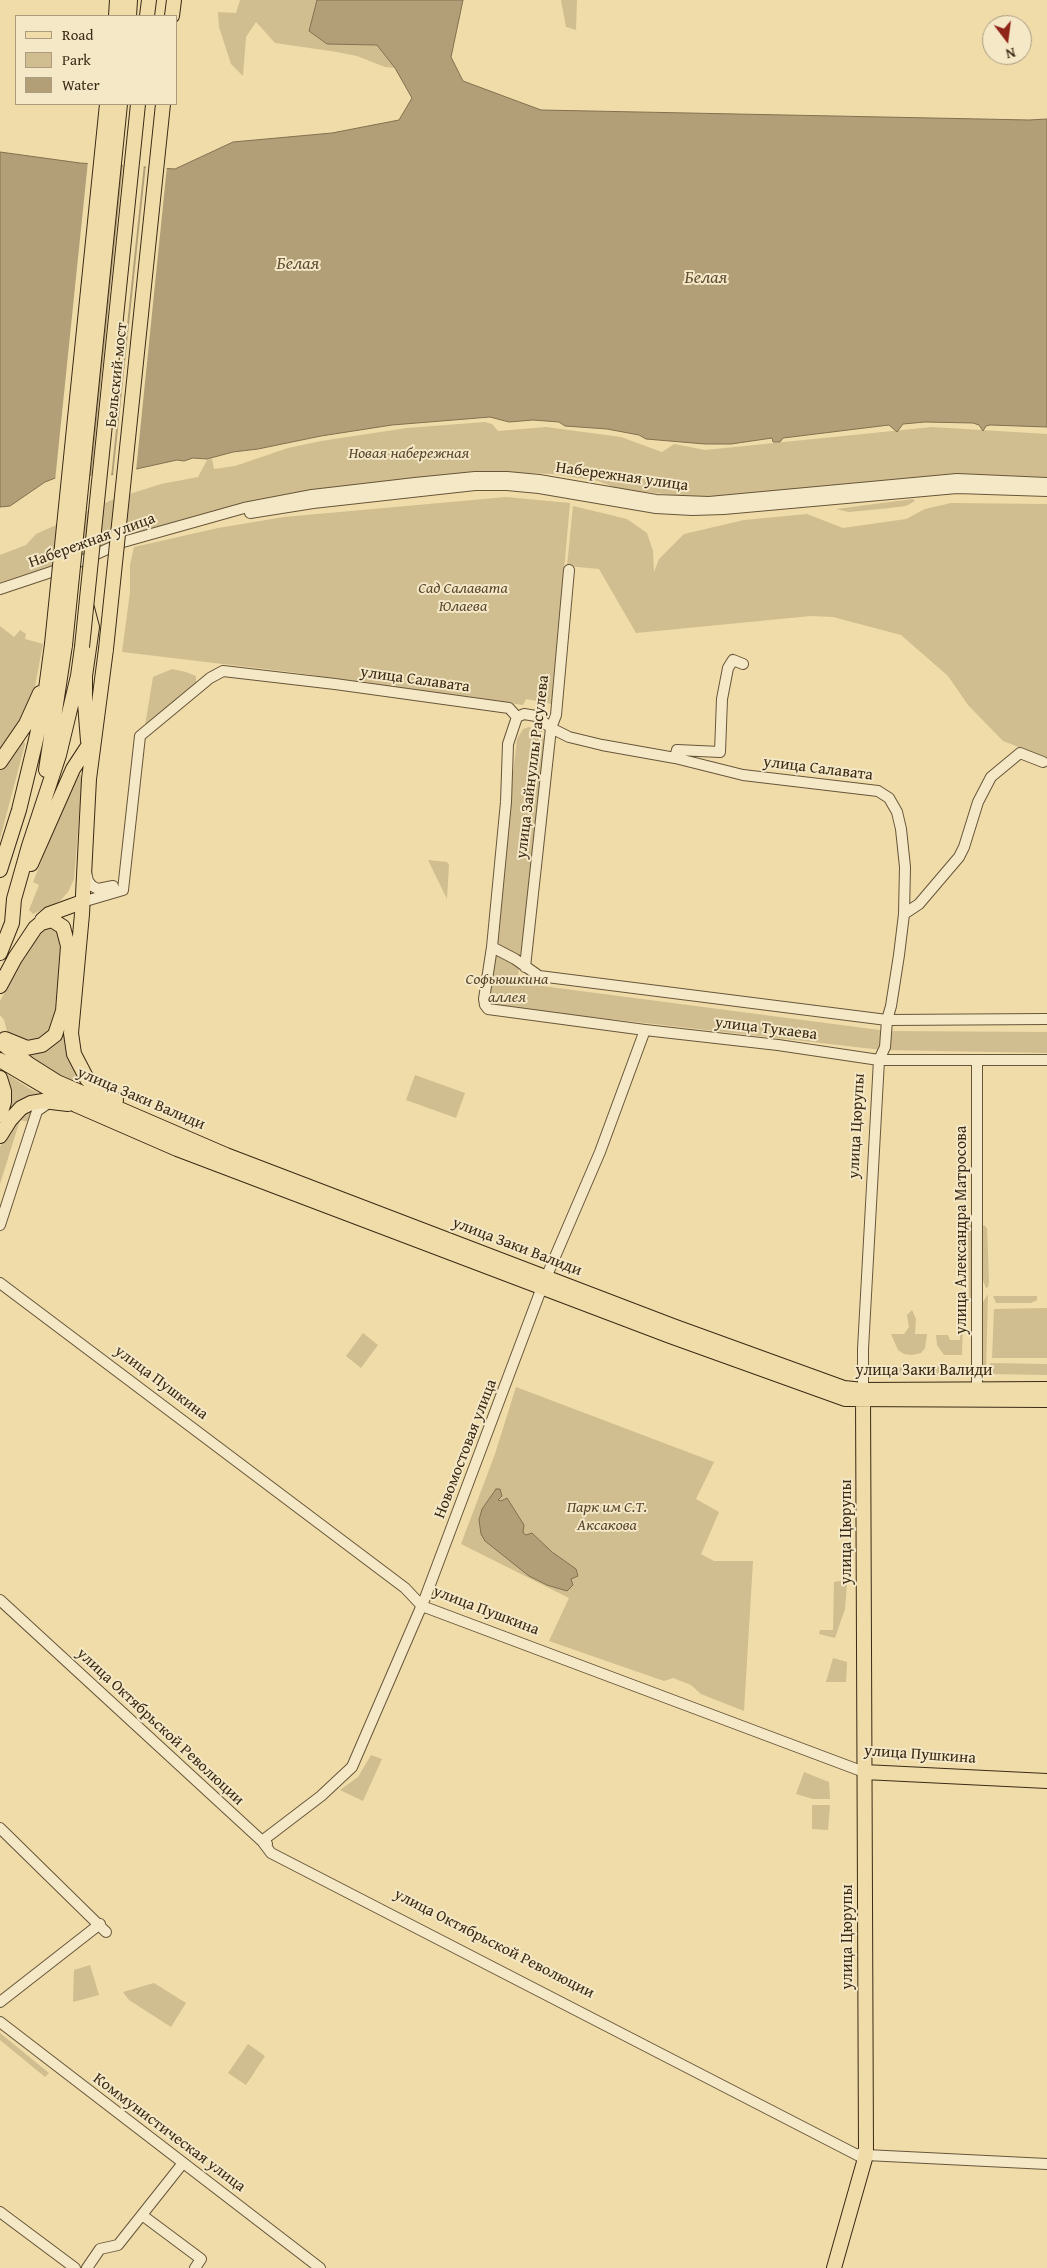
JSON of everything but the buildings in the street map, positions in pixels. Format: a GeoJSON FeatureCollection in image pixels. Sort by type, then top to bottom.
{"type":"FeatureCollection","features":[{"type":"Feature","properties":{"kind":"main road"},"geometry":{"type":"LineString","coordinates":[[116,15],[117,0]]}},
{"type":"Feature","properties":{"kind":"main road"},"geometry":{"type":"LineString","coordinates":[[128,15],[130,0]]}},
{"type":"Feature","properties":{"kind":"main road"},"geometry":{"type":"LineString","coordinates":[[147,15],[148,0]]}},
{"type":"Feature","properties":{"kind":"main road"},"geometry":{"type":"LineString","coordinates":[[172,15],[174,0]]}},
{"type":"Feature","properties":{"kind":"main road"},"geometry":{"type":"LineString","coordinates":[[29,846],[50,754],[107,105]]}},
{"type":"Feature","properties":{"kind":"main road","name":"Бельский мост"},"geometry":{"type":"LineString","coordinates":[[59,644],[120,105]]}},
{"type":"Feature","properties":{"kind":"main road","name":"Бельский мост"},"geometry":{"type":"LineString","coordinates":[[86,647],[86,606],[138,105]]}},
{"type":"Feature","properties":{"kind":"main road","name":"Бельский мост"},"geometry":{"type":"LineString","coordinates":[[91,741],[106,649],[163,105]]}},
{"type":"Feature","properties":{"kind":"main road"},"geometry":{"type":"LineString","coordinates":[[0,762],[26,724],[36,704],[59,644]]}},
{"type":"Feature","properties":{"kind":"main road"},"geometry":{"type":"LineString","coordinates":[[86,647],[85,703],[91,741],[82,902],[71,1024],[74,1054],[87,1079],[96,1087],[153,1122]]}},
{"type":"Feature","properties":{"kind":"main road"},"geometry":{"type":"LineString","coordinates":[[0,953],[12,923],[14,899],[59,754],[86,647]]}},
{"type":"Feature","properties":{"kind":"main road"},"geometry":{"type":"LineString","coordinates":[[0,870],[19,810],[35,744],[44,704],[49,666]]}},
{"type":"Feature","properties":{"kind":"main road"},"geometry":{"type":"LineString","coordinates":[[0,934],[73,769],[91,741]]}},
{"type":"Feature","properties":{"kind":"main road"},"geometry":{"type":"LineString","coordinates":[[57,912],[74,895],[82,880]]}},
{"type":"Feature","properties":{"kind":"main road"},"geometry":{"type":"LineString","coordinates":[[0,986],[15,958],[44,918],[82,902]]}},
{"type":"Feature","properties":{"kind":"main road"},"geometry":{"type":"LineString","coordinates":[[2,1041],[27,1048],[42,1045],[55,1035],[60,1023],[68,946],[67,934],[63,926],[52,920],[41,923],[35,928]]}},
{"type":"Feature","properties":{"kind":"main road","name":"улица Заки Валиди"},"geometry":{"type":"LineString","coordinates":[[2,1041],[30,1065],[57,1082],[116,1109],[153,1122],[226,1155],[544,1282]]}},
{"type":"Feature","properties":{"kind":"main road","name":"улица Заки Валиди"},"geometry":{"type":"LineString","coordinates":[[0,1060],[76,1106],[177,1148],[544,1282],[864,1395],[977,1395],[1047,1400]]}},
{"type":"Feature","properties":{"kind":"main road"},"geometry":{"type":"LineString","coordinates":[[0,1078],[4,1090],[4,1102],[0,1115]]}},
{"type":"Feature","properties":{"kind":"main road"},"geometry":{"type":"LineString","coordinates":[[0,1136],[10,1120],[21,1108],[31,1103],[52,1102],[76,1106]]}},
{"type":"Feature","properties":{"kind":"main road","name":"улица Заки Валиди"},"geometry":{"type":"LineString","coordinates":[[977,1395],[1047,1388]]}},
{"type":"Feature","properties":{"kind":"main road","name":"улица Цюрупы"},"geometry":{"type":"LineString","coordinates":[[834,2268],[866,2157],[864,1395]]}},
{"type":"Feature","properties":{"kind":"main road","name":"улица Пушкина"},"geometry":{"type":"LineString","coordinates":[[864,1772],[1047,1781]]}},
{"type":"Feature","properties":{"kind":"street","name":"Набережная улица"},"geometry":{"type":"LineString","coordinates":[[0,588],[72,565],[123,542],[268,502],[312,495],[475,477],[540,480],[656,500],[709,502],[957,479],[1047,483]]}},
{"type":"Feature","properties":{"kind":"street","name":"Набережная улица"},"geometry":{"type":"LineString","coordinates":[[224,515],[475,485],[539,488],[656,508],[692,510],[724,509],[957,488],[1047,491]]}},
{"type":"Feature","properties":{"kind":"street","name":"улица Зайнуллы Расулева"},"geometry":{"type":"LineString","coordinates":[[525,967],[551,728],[556,715],[569,570]]}},
{"type":"Feature","properties":{"kind":"street"},"geometry":{"type":"LineString","coordinates":[[675,758],[677,750],[720,752],[722,699],[728,668],[733,660],[743,664]]}},
{"type":"Feature","properties":{"kind":"street","name":"улица Салавата"},"geometry":{"type":"LineString","coordinates":[[82,902],[124,890],[140,736],[210,678],[223,671],[509,708],[517,717],[524,714],[536,716],[551,728],[578,739],[675,758],[743,774],[867,788],[878,791],[889,798]]}},
{"type":"Feature","properties":{"kind":"street","name":"улица Зайнуллы Расулева"},"geometry":{"type":"LineString","coordinates":[[485,1005],[506,802],[508,744],[517,717]]}},
{"type":"Feature","properties":{"kind":"street"},"geometry":{"type":"LineString","coordinates":[[904,914],[919,904],[959,857],[978,802],[991,776],[1020,753],[1043,762]]}},
{"type":"Feature","properties":{"kind":"street","name":"улица Цюрупы"},"geometry":{"type":"LineString","coordinates":[[864,1395],[863,1349],[879,1060],[885,1047],[887,1020],[891,1006],[904,914],[905,867],[901,829],[897,812],[889,798]]}},
{"type":"Feature","properties":{"kind":"street"},"geometry":{"type":"LineString","coordinates":[[84,847],[88,881],[92,886],[98,889],[108,888],[124,878]]}},
{"type":"Feature","properties":{"kind":"street","name":"улица Тукаева"},"geometry":{"type":"LineString","coordinates":[[492,947],[515,959],[540,976],[887,1020],[1047,1019]]}},
{"type":"Feature","properties":{"kind":"street","name":"улица Тукаева"},"geometry":{"type":"LineString","coordinates":[[485,1005],[495,1010],[644,1030],[834,1052],[879,1060],[1047,1060]]}},
{"type":"Feature","properties":{"kind":"street","name":"Новомостовая улица"},"geometry":{"type":"LineString","coordinates":[[262,1841],[334,1785],[352,1767],[422,1606],[544,1282],[600,1152],[644,1030]]}},
{"type":"Feature","properties":{"kind":"street","name":"улица Александра Матросова"},"geometry":{"type":"LineString","coordinates":[[977,1060],[977,1395]]}},
{"type":"Feature","properties":{"kind":"street"},"geometry":{"type":"LineString","coordinates":[[0,1225],[37,1111],[52,1102]]}},
{"type":"Feature","properties":{"kind":"street","name":"улица Пушкина"},"geometry":{"type":"LineString","coordinates":[[0,1283],[405,1588],[422,1606],[864,1772]]}},
{"type":"Feature","properties":{"kind":"street","name":"улица Октябрьской Революции"},"geometry":{"type":"LineString","coordinates":[[0,1600],[262,1841],[866,2157],[1047,2164]]}},
{"type":"Feature","properties":{"kind":"street"},"geometry":{"type":"LineString","coordinates":[[0,1828],[103,1928],[0,2002]]}},
{"type":"Feature","properties":{"kind":"street","name":"Коммунистическая улица"},"geometry":{"type":"LineString","coordinates":[[0,2022],[320,2268]]}},
{"type":"Feature","properties":{"kind":"street"},"geometry":{"type":"LineString","coordinates":[[87,2268],[100,2249],[118,2245],[183,2163]]}},
{"type":"Feature","properties":{"kind":"street"},"geometry":{"type":"LineString","coordinates":[[0,2212],[75,2268]]}},
{"type":"Feature","properties":{"kind":"street"},"geometry":{"type":"LineString","coordinates":[[142,2215],[202,2259],[195,2268]]}},
{"type":"Feature","properties":{"kind":"green space"},"geometry":{"type":"Polygon","coordinates":[[[240,0],[317,0],[309,31],[328,44],[377,45],[395,68],[385,67],[357,56],[275,43],[256,22],[246,37],[243,76],[231,64],[219,27],[218,12],[236,13],[240,0]]]}},
{"type":"Feature","properties":{"kind":"green space"},"geometry":{"type":"Polygon","coordinates":[[[561,0],[577,0],[576,30],[566,27],[561,0]]]}},
{"type":"Feature","properties":{"kind":"green space","name":"Новая набережная"},"geometry":{"type":"Polygon","coordinates":[[[485,422],[492,424],[498,431],[546,427],[621,437],[662,452],[674,444],[705,450],[932,427],[1047,434],[1047,478],[957,474],[710,497],[692,497],[619,489],[598,481],[554,474],[489,472],[449,475],[312,490],[261,500],[123,538],[71,560],[0,583],[0,555],[26,545],[36,534],[114,499],[161,484],[198,477],[207,460],[212,459],[214,469],[235,466],[288,448],[321,441],[407,428],[485,422]]]}},
{"type":"Feature","properties":{"kind":"green space","name":"Сад Салавата Юлаева"},"geometry":{"type":"Polygon","coordinates":[[[506,497],[570,503],[552,704],[526,699],[523,705],[290,672],[122,652],[130,592],[130,565],[134,547],[218,528],[284,517],[506,497]]]}},
{"type":"Feature","properties":{"kind":"green space"},"geometry":{"type":"Polygon","coordinates":[[[913,499],[915,501],[906,506],[849,512],[836,509],[913,499]]]}},
{"type":"Feature","properties":{"kind":"green space"},"geometry":{"type":"Polygon","coordinates":[[[951,503],[1047,504],[1047,758],[1003,741],[968,705],[948,676],[901,635],[833,617],[811,616],[636,633],[599,569],[567,566],[573,506],[627,519],[647,533],[653,551],[654,572],[659,559],[684,534],[744,520],[807,514],[843,528],[906,519],[925,509],[951,503]]]}},
{"type":"Feature","properties":{"kind":"green space"},"geometry":{"type":"Polygon","coordinates":[[[0,626],[14,637],[20,630],[26,634],[25,639],[43,644],[32,702],[0,755],[0,626]]]}},
{"type":"Feature","properties":{"kind":"green space"},"geometry":{"type":"Polygon","coordinates":[[[172,669],[196,676],[196,683],[145,726],[153,677],[172,669]]]}},
{"type":"Feature","properties":{"kind":"green space","name":"Софьюшкина аллея"},"geometry":{"type":"Polygon","coordinates":[[[529,727],[542,731],[546,748],[518,975],[527,984],[887,1031],[1047,1032],[1047,1053],[882,1050],[486,1005],[517,739],[523,729],[529,727]]]}},
{"type":"Feature","properties":{"kind":"green space"},"geometry":{"type":"Polygon","coordinates":[[[23,740],[25,744],[0,839],[0,771],[23,740]]]}},
{"type":"Feature","properties":{"kind":"green space"},"geometry":{"type":"Polygon","coordinates":[[[77,773],[81,775],[82,779],[74,879],[68,892],[60,901],[33,914],[29,910],[39,885],[33,882],[77,773]]]}},
{"type":"Feature","properties":{"kind":"green space"},"geometry":{"type":"Polygon","coordinates":[[[428,860],[447,862],[449,865],[447,899],[428,860]]]}},
{"type":"Feature","properties":{"kind":"green space"},"geometry":{"type":"Polygon","coordinates":[[[49,926],[58,930],[61,937],[62,963],[55,1022],[45,1037],[26,1043],[8,1035],[4,1020],[0,1015],[0,1001],[29,946],[39,931],[49,926]]]}},
{"type":"Feature","properties":{"kind":"green space"},"geometry":{"type":"Polygon","coordinates":[[[65,1025],[82,1084],[60,1075],[27,1055],[65,1025]]]}},
{"type":"Feature","properties":{"kind":"green space"},"geometry":{"type":"Polygon","coordinates":[[[7,1074],[30,1089],[47,1097],[6,1119],[5,1075],[7,1074]]]}},
{"type":"Feature","properties":{"kind":"green space"},"geometry":{"type":"Polygon","coordinates":[[[415,1075],[465,1093],[456,1118],[406,1100],[415,1075]]]}},
{"type":"Feature","properties":{"kind":"green space"},"geometry":{"type":"Polygon","coordinates":[[[35,1106],[29,1122],[20,1120],[0,1184],[0,1147],[12,1122],[35,1106]]]}},
{"type":"Feature","properties":{"kind":"green space"},"geometry":{"type":"Polygon","coordinates":[[[968,1225],[972,1225],[973,1298],[969,1300],[968,1225]]]}},
{"type":"Feature","properties":{"kind":"green space"},"geometry":{"type":"Polygon","coordinates":[[[984,1225],[987,1228],[989,1282],[986,1288],[982,1278],[982,1227],[984,1225]]]}},
{"type":"Feature","properties":{"kind":"green space"},"geometry":{"type":"Polygon","coordinates":[[[988,1294],[986,1373],[982,1373],[983,1302],[988,1294]]]}},
{"type":"Feature","properties":{"kind":"green space"},"geometry":{"type":"Polygon","coordinates":[[[993,1296],[1037,1296],[1037,1300],[1031,1303],[996,1303],[993,1296]]]}},
{"type":"Feature","properties":{"kind":"green space"},"geometry":{"type":"Polygon","coordinates":[[[1047,1308],[1047,1358],[992,1358],[994,1309],[1047,1308]]]}},
{"type":"Feature","properties":{"kind":"green space"},"geometry":{"type":"Polygon","coordinates":[[[912,1310],[916,1319],[915,1334],[927,1334],[925,1348],[921,1353],[912,1355],[904,1354],[898,1350],[891,1334],[904,1334],[909,1327],[907,1315],[912,1310]]]}},
{"type":"Feature","properties":{"kind":"green space"},"geometry":{"type":"Polygon","coordinates":[[[960,1324],[963,1324],[962,1355],[944,1355],[937,1345],[936,1335],[948,1335],[950,1340],[960,1340],[960,1332],[957,1329],[960,1324]]]}},
{"type":"Feature","properties":{"kind":"green space"},"geometry":{"type":"Polygon","coordinates":[[[363,1333],[378,1345],[361,1368],[346,1356],[363,1333]]]}},
{"type":"Feature","properties":{"kind":"green space"},"geometry":{"type":"Polygon","coordinates":[[[990,1363],[1047,1364],[1047,1375],[990,1374],[990,1363]]]}},
{"type":"Feature","properties":{"kind":"green space"},"geometry":{"type":"Polygon","coordinates":[[[904,1366],[945,1366],[955,1376],[893,1375],[898,1368],[904,1366]]]}},
{"type":"Feature","properties":{"kind":"green space","name":"Парк им С.Т. Аксакова"},"geometry":{"type":"Polygon","coordinates":[[[516,1387],[714,1462],[696,1499],[719,1512],[701,1554],[714,1561],[753,1561],[744,1711],[701,1694],[691,1685],[673,1678],[664,1681],[549,1641],[569,1598],[461,1544],[495,1454],[516,1387]]]}},
{"type":"Feature","properties":{"kind":"green space"},"geometry":{"type":"Polygon","coordinates":[[[845,1580],[847,1583],[845,1609],[835,1638],[819,1634],[820,1630],[833,1630],[834,1582],[845,1580]]]}},
{"type":"Feature","properties":{"kind":"green space"},"geometry":{"type":"Polygon","coordinates":[[[833,1658],[847,1662],[846,1682],[826,1682],[833,1658]]]}},
{"type":"Feature","properties":{"kind":"green space"},"geometry":{"type":"Polygon","coordinates":[[[371,1755],[382,1759],[363,1801],[340,1790],[358,1777],[371,1755]]]}},
{"type":"Feature","properties":{"kind":"green space"},"geometry":{"type":"Polygon","coordinates":[[[804,1772],[829,1782],[830,1799],[813,1799],[796,1794],[804,1772]]]}},
{"type":"Feature","properties":{"kind":"green space"},"geometry":{"type":"Polygon","coordinates":[[[812,1805],[830,1805],[828,1830],[812,1829],[812,1805]]]}},
{"type":"Feature","properties":{"kind":"green space"},"geometry":{"type":"Polygon","coordinates":[[[90,1965],[99,1995],[73,2002],[74,1970],[90,1965]]]}},
{"type":"Feature","properties":{"kind":"green space"},"geometry":{"type":"Polygon","coordinates":[[[154,1983],[186,2003],[171,2027],[129,2000],[123,1992],[154,1983]]]}},
{"type":"Feature","properties":{"kind":"green space"},"geometry":{"type":"Polygon","coordinates":[[[0,2033],[49,2073],[45,2077],[0,2040],[0,2033]]]}},
{"type":"Feature","properties":{"kind":"green space"},"geometry":{"type":"Polygon","coordinates":[[[248,2044],[265,2056],[246,2085],[228,2073],[248,2044]]]}},
{"type":"Feature","properties":{"kind":"water","name":"Белая"},"geometry":{"type":"Polygon","coordinates":[[[317,0],[463,0],[451,57],[463,81],[541,110],[1047,119],[1047,427],[990,425],[986,426],[983,431],[979,425],[973,423],[925,422],[903,424],[897,432],[889,425],[783,438],[780,442],[773,442],[772,438],[731,444],[705,444],[646,439],[639,435],[607,429],[565,426],[559,422],[533,420],[509,422],[490,417],[392,425],[233,452],[207,459],[177,460],[109,475],[63,475],[45,482],[10,506],[0,507],[0,152],[80,163],[175,169],[233,142],[332,133],[399,120],[412,98],[395,68],[377,45],[327,44],[309,31],[317,0]]]}},
{"type":"Feature","properties":{"kind":"water"},"geometry":{"type":"Polygon","coordinates":[[[496,1489],[500,1489],[502,1496],[498,1500],[501,1501],[507,1498],[524,1525],[523,1533],[526,1535],[532,1533],[552,1552],[576,1569],[578,1576],[571,1579],[573,1585],[567,1591],[547,1585],[529,1576],[485,1541],[481,1534],[479,1520],[482,1509],[496,1489]]]}},
{"type":"Feature","properties":{"kind":"pier"},"geometry":{"type":"Polygon","coordinates":[[[88,161],[120,163],[64,478],[55,481],[88,161]]]}},
{"type":"Feature","properties":{"kind":"pier"},"geometry":{"type":"Polygon","coordinates":[[[123,163],[144,164],[111,477],[91,478],[123,163]]]}},
{"type":"Feature","properties":{"kind":"pier"},"geometry":{"type":"Polygon","coordinates":[[[146,164],[167,166],[136,471],[113,476],[146,164]]]}}]}
